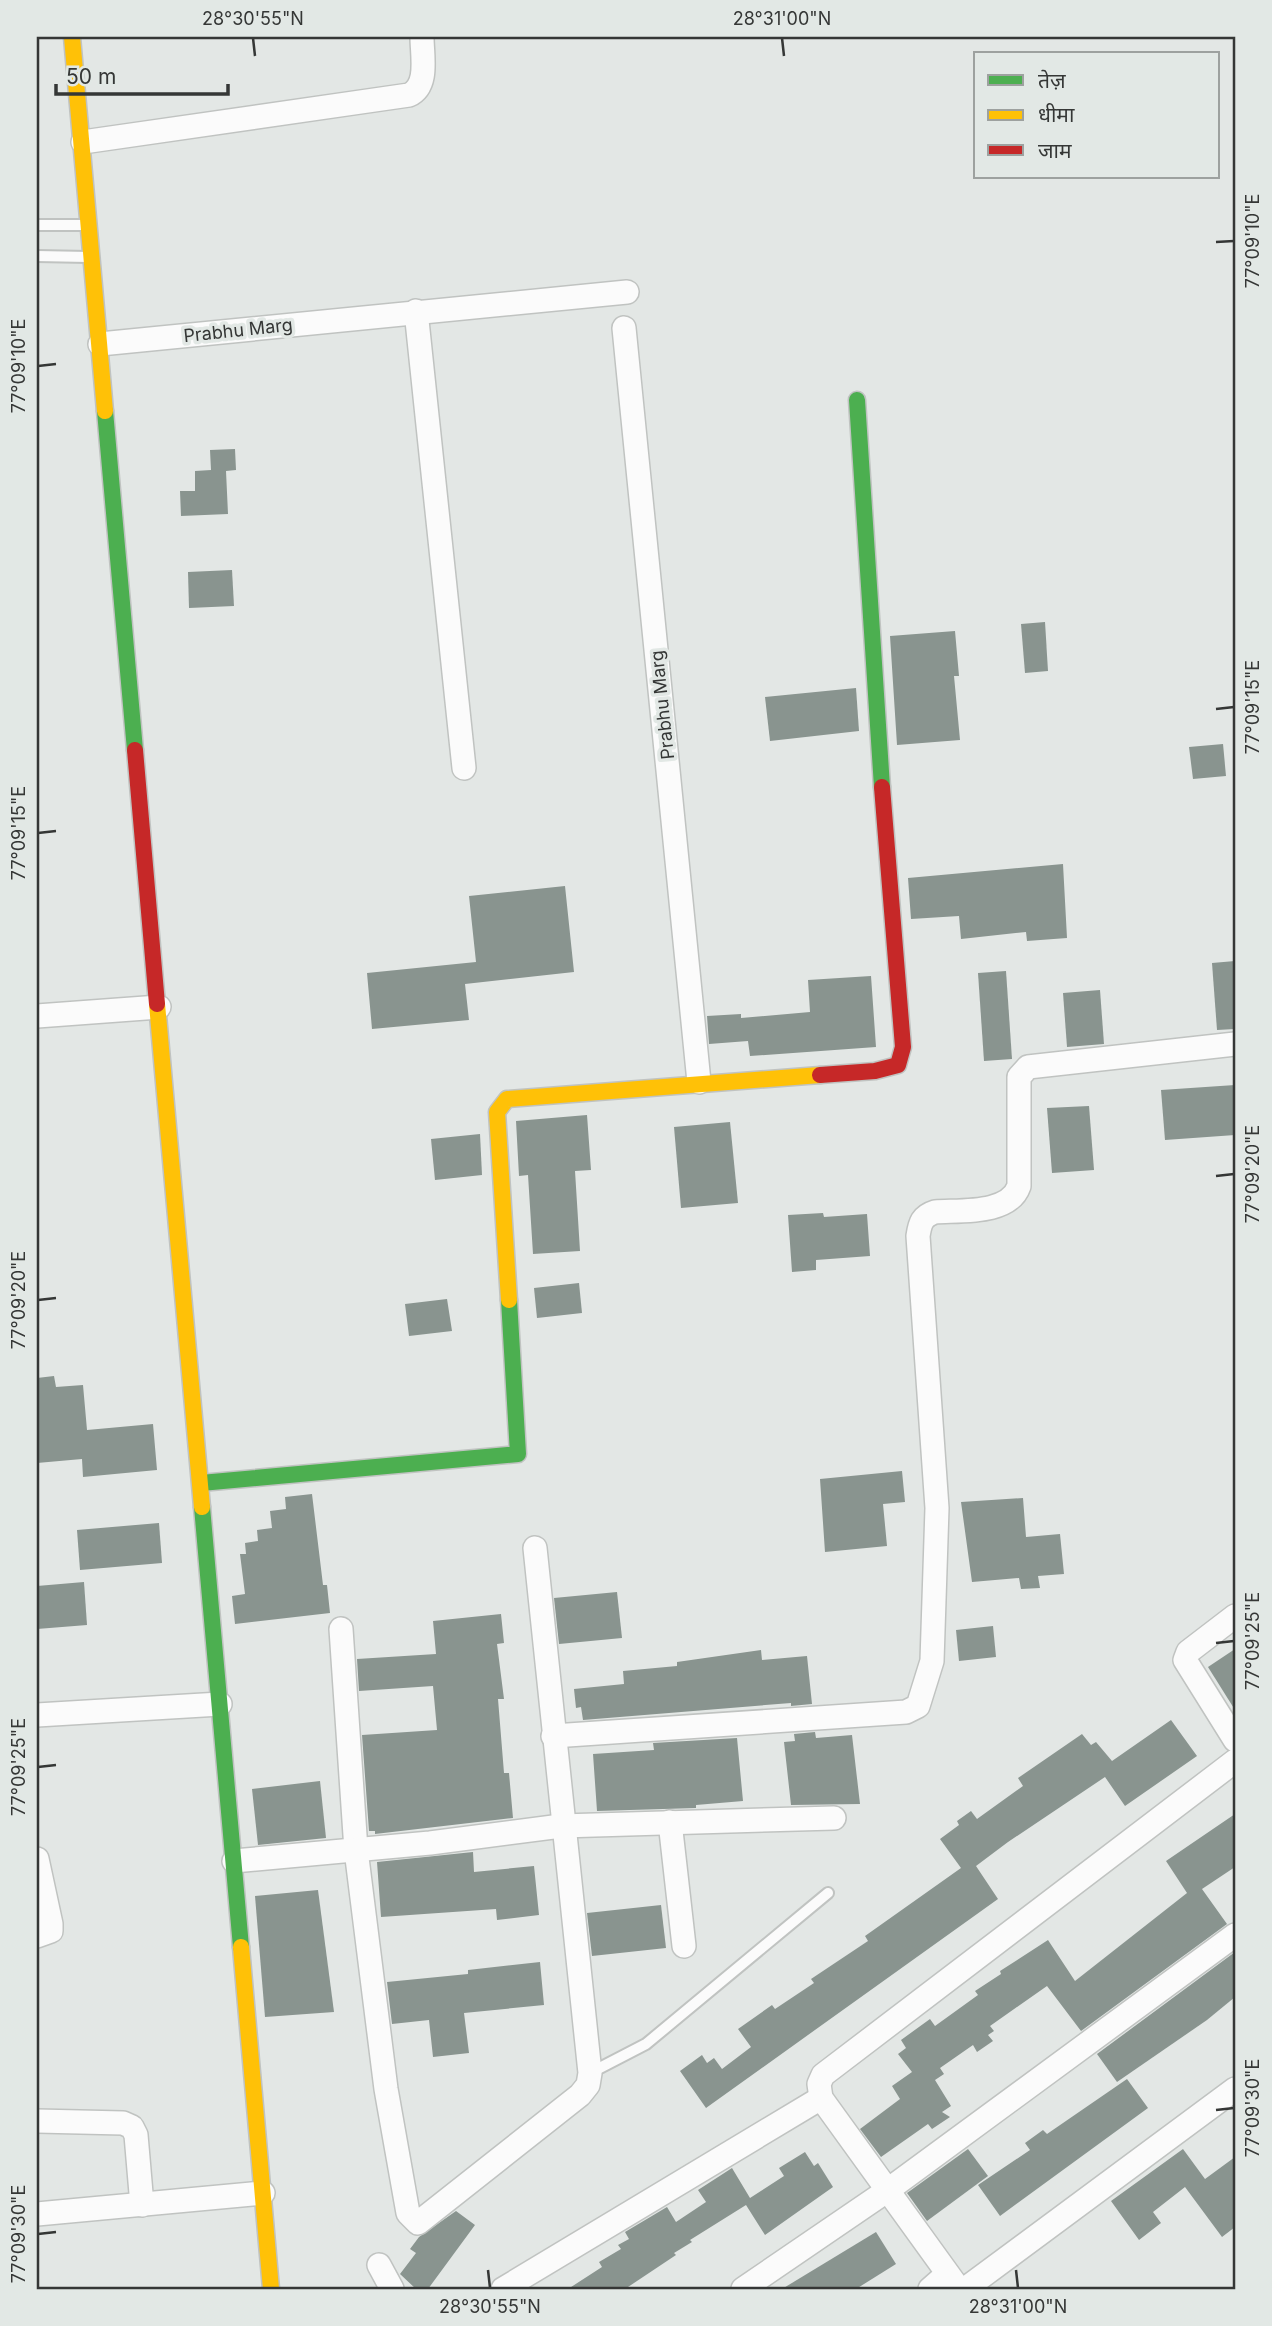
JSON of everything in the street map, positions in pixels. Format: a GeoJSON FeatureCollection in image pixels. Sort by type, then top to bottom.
{"type":"FeatureCollection","features":[{"type":"Feature","properties":{"kind":"street"},"geometry":{"type":"LineString","coordinates":[[72,37],[271,2289]]}},
{"type":"Feature","properties":{"kind":"street"},"geometry":{"type":"LineString","coordinates":[[83,142],[409,95],[416,91],[422,82],[422,37]]}},
{"type":"Feature","properties":{"kind":"street","name":"Prabhu Marg"},"geometry":{"type":"LineString","coordinates":[[100,344],[627,292]]}},
{"type":"Feature","properties":{"kind":"street"},"geometry":{"type":"LineString","coordinates":[[416,311],[464,768]]}},
{"type":"Feature","properties":{"kind":"street","name":"Prabhu Marg"},"geometry":{"type":"LineString","coordinates":[[624,328],[699,1082]]}},
{"type":"Feature","properties":{"kind":"street"},"geometry":{"type":"LineString","coordinates":[[201,1483],[518,1454],[512,1315],[497,1112],[501,1105],[515,1096],[888,1070],[898,1065],[903,1048],[875,699],[857,400]]}},
{"type":"Feature","properties":{"kind":"street"},"geometry":{"type":"LineString","coordinates":[[37,1016],[159,1007]]}},
{"type":"Feature","properties":{"kind":"street"},"geometry":{"type":"LineString","coordinates":[[553,1737],[906,1712],[918,1706],[932,1661],[937,1508],[918,1236],[920,1223],[926,1215],[935,1212],[998,1206],[1017,1193],[1019,1077],[1028,1067],[1235,1044]]}},
{"type":"Feature","properties":{"kind":"street"},"geometry":{"type":"LineString","coordinates":[[341,1629],[356,1850],[386,2089],[408,2213],[414,2222],[422,2222],[580,2095],[588,2085],[590,2073],[561,1826],[535,1548]]}},
{"type":"Feature","properties":{"kind":"street"},"geometry":{"type":"LineString","coordinates":[[1235,1616],[1188,1652],[1185,1660],[1235,1740]]}},
{"type":"Feature","properties":{"kind":"street"},"geometry":{"type":"LineString","coordinates":[[37,1715],[220,1704]]}},
{"type":"Feature","properties":{"kind":"street"},"geometry":{"type":"LineString","coordinates":[[945,2284],[888,2190],[821,2098],[819,2084],[832,2066],[1235,1761]]}},
{"type":"Feature","properties":{"kind":"street"},"geometry":{"type":"LineString","coordinates":[[234,1861],[561,1826],[834,1818]]}},
{"type":"Feature","properties":{"kind":"street"},"geometry":{"type":"LineString","coordinates":[[670,1822],[684,1946]]}},
{"type":"Feature","properties":{"kind":"street"},"geometry":{"type":"LineString","coordinates":[[37,1859],[51,1924],[51,1931],[37,1936]]}},
{"type":"Feature","properties":{"kind":"street"},"geometry":{"type":"LineString","coordinates":[[743,2289],[888,2190],[1235,1936]]}},
{"type":"Feature","properties":{"kind":"street"},"geometry":{"type":"LineString","coordinates":[[965,2289],[1235,2090]]}},
{"type":"Feature","properties":{"kind":"street"},"geometry":{"type":"LineString","coordinates":[[503,2289],[821,2098]]}},
{"type":"Feature","properties":{"kind":"street"},"geometry":{"type":"LineString","coordinates":[[37,2121],[123,2123],[132,2127],[136,2135],[142,2205]]}},
{"type":"Feature","properties":{"kind":"street"},"geometry":{"type":"LineString","coordinates":[[37,2214],[263,2193]]}},
{"type":"Feature","properties":{"kind":"street"},"geometry":{"type":"LineString","coordinates":[[379,2265],[392,2289]]}},
{"type":"Feature","properties":{"kind":"lane"},"geometry":{"type":"LineString","coordinates":[[37,225],[88,225]]}},
{"type":"Feature","properties":{"kind":"lane"},"geometry":{"type":"LineString","coordinates":[[37,256],[91,257]]}},
{"type":"Feature","properties":{"kind":"lane"},"geometry":{"type":"LineString","coordinates":[[590,2073],[646,2044],[828,1894]]}},
{"type":"Feature","properties":{"kind":"building"},"geometry":{"type":"Polygon","coordinates":[[[235,449],[236,470],[226,471],[228,514],[181,516],[180,491],[195,491],[195,471],[211,470],[210,450],[235,449]]]}},
{"type":"Feature","properties":{"kind":"building"},"geometry":{"type":"Polygon","coordinates":[[[232,570],[234,606],[189,608],[188,572],[232,570]]]}},
{"type":"Feature","properties":{"kind":"building"},"geometry":{"type":"Polygon","coordinates":[[[1045,622],[1048,671],[1025,673],[1021,624],[1045,622]]]}},
{"type":"Feature","properties":{"kind":"building"},"geometry":{"type":"Polygon","coordinates":[[[955,631],[959,676],[954,676],[960,740],[897,745],[890,636],[955,631]]]}},
{"type":"Feature","properties":{"kind":"building"},"geometry":{"type":"Polygon","coordinates":[[[856,688],[859,731],[770,741],[765,697],[856,688]]]}},
{"type":"Feature","properties":{"kind":"building"},"geometry":{"type":"Polygon","coordinates":[[[1223,744],[1226,776],[1193,779],[1189,747],[1223,744]]]}},
{"type":"Feature","properties":{"kind":"building"},"geometry":{"type":"Polygon","coordinates":[[[1063,864],[1067,938],[1027,941],[1026,932],[961,939],[959,916],[911,919],[908,878],[1063,864]]]}},
{"type":"Feature","properties":{"kind":"building"},"geometry":{"type":"Polygon","coordinates":[[[565,886],[574,972],[465,984],[469,1020],[372,1029],[367,973],[476,962],[469,896],[565,886]]]}},
{"type":"Feature","properties":{"kind":"building"},"geometry":{"type":"Polygon","coordinates":[[[1235,961],[1235,1029],[1217,1030],[1212,963],[1235,961]]]}},
{"type":"Feature","properties":{"kind":"building"},"geometry":{"type":"Polygon","coordinates":[[[1006,971],[1012,1059],[984,1061],[978,973],[1006,971]]]}},
{"type":"Feature","properties":{"kind":"building"},"geometry":{"type":"Polygon","coordinates":[[[871,976],[876,1047],[750,1056],[748,1041],[709,1044],[707,1016],[741,1014],[741,1018],[810,1012],[808,980],[871,976]]]}},
{"type":"Feature","properties":{"kind":"building"},"geometry":{"type":"Polygon","coordinates":[[[1100,990],[1104,1044],[1067,1047],[1063,993],[1100,990]]]}},
{"type":"Feature","properties":{"kind":"building"},"geometry":{"type":"Polygon","coordinates":[[[1235,1085],[1235,1135],[1165,1140],[1161,1090],[1235,1085]]]}},
{"type":"Feature","properties":{"kind":"building"},"geometry":{"type":"Polygon","coordinates":[[[1089,1106],[1094,1170],[1052,1173],[1047,1108],[1089,1106]]]}},
{"type":"Feature","properties":{"kind":"building"},"geometry":{"type":"Polygon","coordinates":[[[587,1115],[591,1170],[575,1171],[580,1251],[533,1254],[528,1175],[519,1176],[516,1121],[587,1115]]]}},
{"type":"Feature","properties":{"kind":"building"},"geometry":{"type":"Polygon","coordinates":[[[730,1122],[738,1203],[681,1208],[674,1127],[730,1122]]]}},
{"type":"Feature","properties":{"kind":"building"},"geometry":{"type":"Polygon","coordinates":[[[480,1134],[482,1175],[435,1180],[431,1139],[480,1134]]]}},
{"type":"Feature","properties":{"kind":"building"},"geometry":{"type":"Polygon","coordinates":[[[823,1213],[824,1217],[867,1214],[870,1256],[816,1260],[816,1270],[792,1272],[788,1215],[823,1213]]]}},
{"type":"Feature","properties":{"kind":"building"},"geometry":{"type":"Polygon","coordinates":[[[579,1283],[582,1313],[537,1318],[534,1288],[579,1283]]]}},
{"type":"Feature","properties":{"kind":"building"},"geometry":{"type":"Polygon","coordinates":[[[447,1299],[452,1331],[409,1336],[405,1304],[447,1299]]]}},
{"type":"Feature","properties":{"kind":"building"},"geometry":{"type":"Polygon","coordinates":[[[54,1376],[56,1387],[83,1385],[87,1430],[153,1424],[157,1470],[83,1477],[82,1459],[37,1463],[37,1378],[54,1376]]]}},
{"type":"Feature","properties":{"kind":"building"},"geometry":{"type":"Polygon","coordinates":[[[902,1471],[905,1502],[883,1504],[887,1546],[825,1552],[820,1479],[902,1471]]]}},
{"type":"Feature","properties":{"kind":"building"},"geometry":{"type":"Polygon","coordinates":[[[312,1494],[323,1585],[327,1585],[330,1613],[235,1624],[232,1596],[245,1594],[240,1554],[246,1554],[245,1543],[258,1541],[257,1530],[272,1528],[270,1511],[286,1509],[285,1497],[312,1494]]]}},
{"type":"Feature","properties":{"kind":"building"},"geometry":{"type":"Polygon","coordinates":[[[1023,1498],[1026,1537],[1060,1534],[1064,1574],[1038,1576],[1040,1588],[1021,1589],[1019,1578],[972,1582],[961,1502],[1023,1498]]]}},
{"type":"Feature","properties":{"kind":"building"},"geometry":{"type":"Polygon","coordinates":[[[159,1523],[162,1563],[80,1570],[77,1530],[159,1523]]]}},
{"type":"Feature","properties":{"kind":"building"},"geometry":{"type":"Polygon","coordinates":[[[84,1582],[87,1625],[37,1629],[37,1586],[84,1582]]]}},
{"type":"Feature","properties":{"kind":"building"},"geometry":{"type":"Polygon","coordinates":[[[617,1592],[622,1638],[559,1644],[554,1598],[617,1592]]]}},
{"type":"Feature","properties":{"kind":"building"},"geometry":{"type":"Polygon","coordinates":[[[501,1614],[504,1643],[497,1644],[504,1699],[498,1699],[504,1773],[509,1773],[513,1818],[375,1834],[375,1831],[369,1831],[362,1735],[437,1730],[433,1686],[359,1691],[357,1659],[436,1654],[433,1621],[501,1614]]]}},
{"type":"Feature","properties":{"kind":"building"},"geometry":{"type":"Polygon","coordinates":[[[993,1626],[996,1657],[959,1661],[956,1630],[993,1626]]]}},
{"type":"Feature","properties":{"kind":"building"},"geometry":{"type":"Polygon","coordinates":[[[1235,1649],[1235,1710],[1208,1667],[1235,1649]]]}},
{"type":"Feature","properties":{"kind":"building"},"geometry":{"type":"Polygon","coordinates":[[[761,1650],[762,1660],[807,1656],[812,1704],[791,1706],[791,1703],[583,1720],[581,1707],[576,1708],[574,1689],[624,1684],[623,1671],[677,1666],[677,1662],[761,1650]]]}},
{"type":"Feature","properties":{"kind":"building"},"geometry":{"type":"Polygon","coordinates":[[[1171,1720],[1197,1756],[1125,1806],[1105,1777],[1008,1842],[976,1866],[998,1899],[706,2108],[680,2071],[702,2055],[707,2063],[714,2058],[722,2069],[751,2047],[738,2029],[772,2005],[775,2009],[814,1983],[811,1979],[868,1941],[865,1936],[961,1868],[940,1839],[959,1825],[957,1821],[971,1811],[977,1819],[1023,1786],[1018,1778],[1082,1734],[1091,1745],[1096,1742],[1112,1761],[1171,1720]]]}},
{"type":"Feature","properties":{"kind":"building"},"geometry":{"type":"Polygon","coordinates":[[[815,1732],[816,1738],[852,1735],[860,1804],[791,1805],[784,1742],[795,1741],[794,1734],[815,1732]]]}},
{"type":"Feature","properties":{"kind":"building"},"geometry":{"type":"Polygon","coordinates":[[[737,1738],[743,1801],[696,1805],[696,1808],[597,1811],[593,1754],[654,1750],[653,1743],[737,1738]]]}},
{"type":"Feature","properties":{"kind":"building"},"geometry":{"type":"Polygon","coordinates":[[[320,1781],[326,1838],[258,1845],[252,1789],[320,1781]]]}},
{"type":"Feature","properties":{"kind":"building"},"geometry":{"type":"Polygon","coordinates":[[[1235,1814],[1235,1867],[1202,1889],[1227,1924],[1081,2031],[1047,1986],[990,2026],[994,2031],[988,2035],[993,2041],[977,2052],[973,2045],[940,2068],[944,2074],[935,2080],[951,2106],[942,2112],[950,2117],[932,2129],[928,2124],[881,2157],[860,2129],[900,2099],[892,2086],[912,2072],[898,2054],[906,2048],[901,2040],[930,2019],[935,2026],[978,1995],[975,1991],[1001,1974],[1000,1971],[1048,1940],[1075,1981],[1187,1893],[1166,1861],[1235,1814]]]}},
{"type":"Feature","properties":{"kind":"building"},"geometry":{"type":"Polygon","coordinates":[[[473,1852],[474,1872],[534,1866],[539,1915],[497,1920],[496,1909],[381,1917],[377,1862],[473,1852]]]}},
{"type":"Feature","properties":{"kind":"building"},"geometry":{"type":"Polygon","coordinates":[[[318,1890],[334,2012],[265,2017],[255,1896],[318,1890]]]}},
{"type":"Feature","properties":{"kind":"building"},"geometry":{"type":"Polygon","coordinates":[[[661,1905],[666,1948],[592,1956],[587,1913],[661,1905]]]}},
{"type":"Feature","properties":{"kind":"building"},"geometry":{"type":"Polygon","coordinates":[[[1235,1952],[1235,1997],[1207,2020],[1117,2082],[1097,2054],[1235,1952]]]}},
{"type":"Feature","properties":{"kind":"building"},"geometry":{"type":"Polygon","coordinates":[[[540,1962],[544,2005],[464,2013],[469,2053],[433,2057],[429,2020],[392,2024],[387,1982],[468,1974],[468,1970],[540,1962]]]}},
{"type":"Feature","properties":{"kind":"building"},"geometry":{"type":"Polygon","coordinates":[[[1127,2079],[1148,2108],[1000,2216],[978,2185],[1030,2150],[1025,2143],[1043,2130],[1047,2134],[1127,2079]]]}},
{"type":"Feature","properties":{"kind":"building"},"geometry":{"type":"Polygon","coordinates":[[[968,2149],[988,2176],[927,2221],[907,2193],[968,2149]]]}},
{"type":"Feature","properties":{"kind":"building"},"geometry":{"type":"Polygon","coordinates":[[[1183,2149],[1205,2179],[1235,2157],[1235,2227],[1222,2237],[1185,2187],[1153,2212],[1161,2223],[1139,2240],[1111,2201],[1183,2149]]]}},
{"type":"Feature","properties":{"kind":"building"},"geometry":{"type":"Polygon","coordinates":[[[805,2152],[814,2166],[818,2163],[833,2187],[765,2235],[746,2205],[690,2240],[692,2242],[674,2253],[676,2255],[625,2289],[568,2289],[602,2267],[599,2262],[621,2249],[618,2245],[629,2239],[625,2232],[667,2207],[676,2222],[706,2202],[698,2190],[732,2168],[750,2198],[784,2176],[779,2168],[805,2152]]]}},
{"type":"Feature","properties":{"kind":"building"},"geometry":{"type":"Polygon","coordinates":[[[456,2211],[475,2225],[428,2289],[416,2289],[400,2274],[416,2253],[410,2249],[419,2237],[456,2211]]]}},
{"type":"Feature","properties":{"kind":"building"},"geometry":{"type":"Polygon","coordinates":[[[876,2232],[896,2264],[856,2289],[782,2289],[876,2232]]]}},
{"type":"Feature","properties":{"kind":"traffic: fast"},"geometry":{"type":"LineString","coordinates":[[857,400],[882,787]]}},
{"type":"Feature","properties":{"kind":"traffic: fast"},"geometry":{"type":"LineString","coordinates":[[105,411],[135,750]]}},
{"type":"Feature","properties":{"kind":"traffic: fast"},"geometry":{"type":"LineString","coordinates":[[201,1483],[518,1454],[509,1300]]}},
{"type":"Feature","properties":{"kind":"traffic: fast"},"geometry":{"type":"LineString","coordinates":[[202,1507],[241,1947]]}},
{"type":"Feature","properties":{"kind":"traffic: slow"},"geometry":{"type":"LineString","coordinates":[[72,37],[105,411]]}},
{"type":"Feature","properties":{"kind":"traffic: slow"},"geometry":{"type":"LineString","coordinates":[[157,1004],[202,1507]]}},
{"type":"Feature","properties":{"kind":"traffic: slow"},"geometry":{"type":"LineString","coordinates":[[509,1300],[497,1112],[507,1099],[820,1075]]}},
{"type":"Feature","properties":{"kind":"traffic: slow"},"geometry":{"type":"LineString","coordinates":[[241,1947],[271,2289]]}},
{"type":"Feature","properties":{"kind":"traffic: jam"},"geometry":{"type":"LineString","coordinates":[[135,750],[157,1004]]}},
{"type":"Feature","properties":{"kind":"traffic: jam"},"geometry":{"type":"LineString","coordinates":[[820,1075],[875,1071],[898,1065],[903,1047],[882,787]]}}]}
